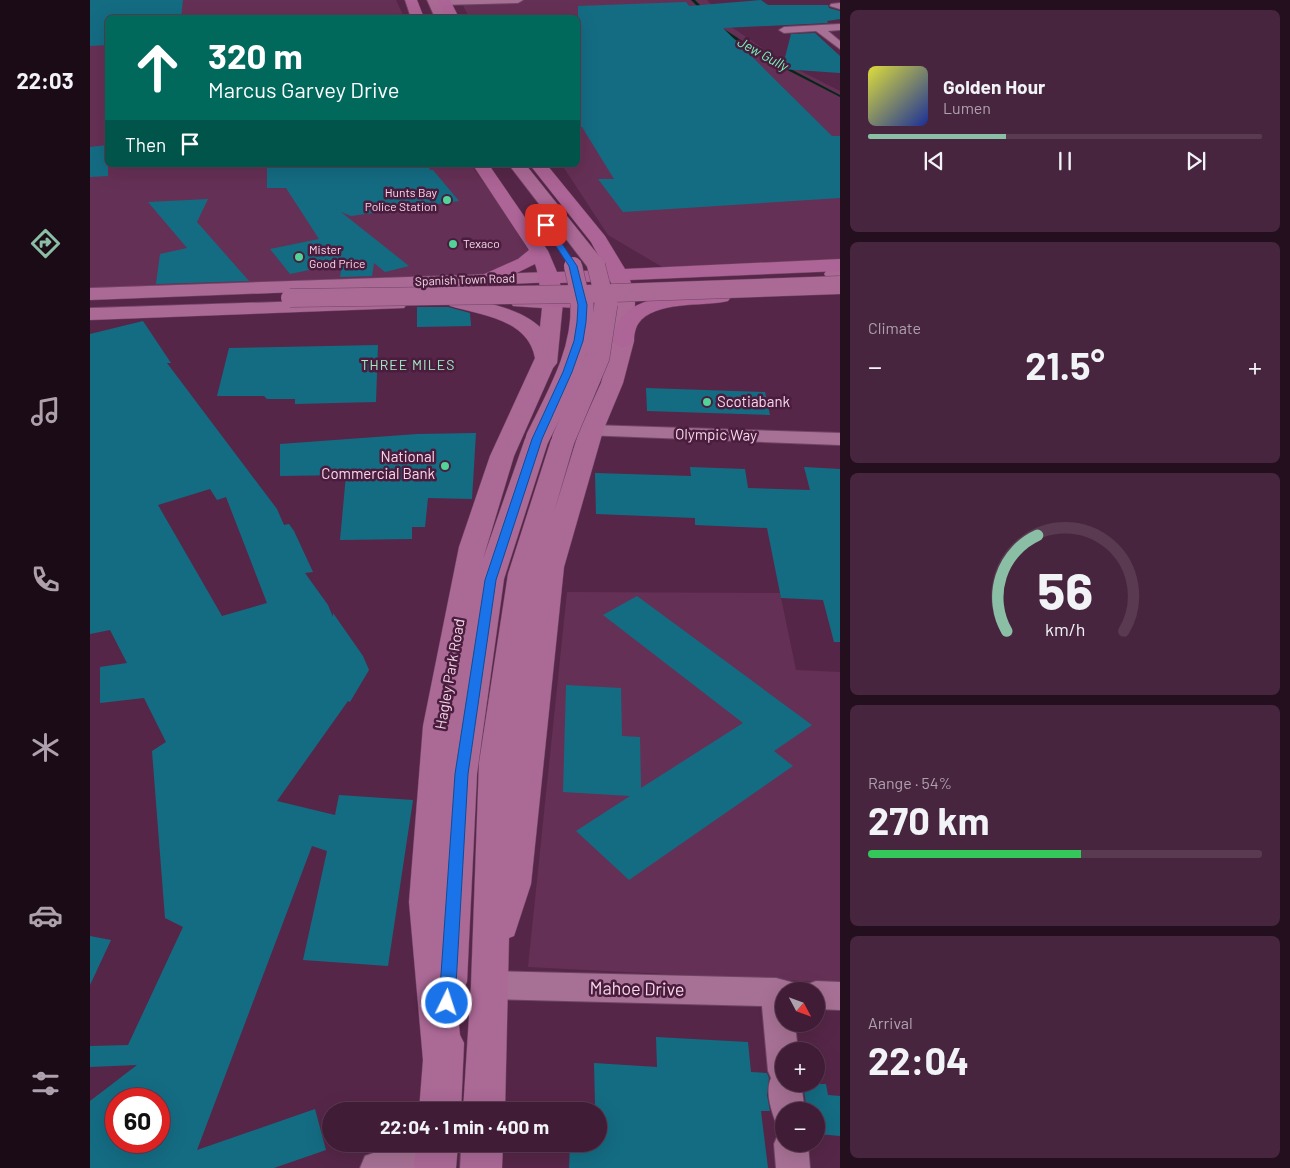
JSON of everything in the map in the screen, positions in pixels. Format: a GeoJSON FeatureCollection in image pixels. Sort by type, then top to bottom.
{"type":"FeatureCollection","features":[{"type":"Feature","properties":{"kind":"highway"},"geometry":{"type":"LineString","coordinates":[[411,0],[417,15]]}},
{"type":"Feature","properties":{"kind":"highway"},"geometry":{"type":"LineString","coordinates":[[441,1],[451,15]]}},
{"type":"Feature","properties":{"kind":"highway"},"geometry":{"type":"LineString","coordinates":[[482,167],[540,251],[550,278],[553,302]]}},
{"type":"Feature","properties":{"kind":"highway"},"geometry":{"type":"LineString","coordinates":[[540,167],[600,243],[620,276],[615,302]]}},
{"type":"Feature","properties":{"kind":"highway"},"geometry":{"type":"LineString","coordinates":[[600,243],[616,258],[624,262],[656,269],[684,271]]}},
{"type":"Feature","properties":{"kind":"highway"},"geometry":{"type":"LineString","coordinates":[[486,280],[525,263],[540,251]]}},
{"type":"Feature","properties":{"kind":"highway","name":"Spanish Town Road"},"geometry":{"type":"LineString","coordinates":[[550,278],[620,276],[684,271],[839,278]]}},
{"type":"Feature","properties":{"kind":"highway","name":"Spanish Town Road"},"geometry":{"type":"LineString","coordinates":[[553,302],[615,302],[721,297],[839,278]]}},
{"type":"Feature","properties":{"kind":"highway"},"geometry":{"type":"LineString","coordinates":[[623,341],[627,326],[632,318],[647,308],[678,301],[721,297]]}},
{"type":"Feature","properties":{"kind":"main road"},"geometry":{"type":"LineString","coordinates":[[422,0],[428,15]]}},
{"type":"Feature","properties":{"kind":"main road"},"geometry":{"type":"LineString","coordinates":[[441,1],[442,15]]}},
{"type":"Feature","properties":{"kind":"main road","name":"Hagley Park Road"},"geometry":{"type":"LineString","coordinates":[[484,1102],[496,754],[522,574],[550,440],[578,341],[582,305],[573,266],[557,240],[502,167]]}},
{"type":"Feature","properties":{"kind":"main road"},"geometry":{"type":"LineString","coordinates":[[519,167],[596,265],[615,302]]}},
{"type":"Feature","properties":{"kind":"main road","name":"Spanish Town Road"},"geometry":{"type":"LineString","coordinates":[[90,295],[207,288],[550,278]]}},
{"type":"Feature","properties":{"kind":"main road","name":"Spanish Town Road"},"geometry":{"type":"LineString","coordinates":[[90,295],[576,294],[839,278]]}},
{"type":"Feature","properties":{"kind":"main road","name":"Spanish Town Road"},"geometry":{"type":"LineString","coordinates":[[90,305],[291,295]]}},
{"type":"Feature","properties":{"kind":"main road"},"geometry":{"type":"LineString","coordinates":[[457,302],[512,317],[524,323],[539,339],[547,356],[545,397],[554,413],[591,431]]}},
{"type":"Feature","properties":{"kind":"main road","name":"Spanish Town Road"},"geometry":{"type":"LineString","coordinates":[[90,314],[457,302],[553,302]]}},
{"type":"Feature","properties":{"kind":"main road","name":"Hagley Park Road"},"geometry":{"type":"LineString","coordinates":[[443,1060],[427,902],[439,726],[472,547],[502,456],[547,356],[553,302]]}},
{"type":"Feature","properties":{"kind":"main road","name":"Hagley Park Road"},"geometry":{"type":"LineString","coordinates":[[490,974],[513,884],[550,567],[591,431],[612,383],[623,341],[615,302]]}},
{"type":"Feature","properties":{"kind":"main road","name":"Hagley Park Road"},"geometry":{"type":"LineString","coordinates":[[440,1102],[461,774],[490,580],[550,440],[598,356],[615,302]]}},
{"type":"Feature","properties":{"kind":"main road"},"geometry":{"type":"LineString","coordinates":[[481,1168],[482,1152]]}},
{"type":"Feature","properties":{"kind":"street"},"geometry":{"type":"LineString","coordinates":[[441,1],[518,0]]}},
{"type":"Feature","properties":{"kind":"street"},"geometry":{"type":"LineString","coordinates":[[784,30],[840,27]]}},
{"type":"Feature","properties":{"kind":"street"},"geometry":{"type":"LineString","coordinates":[[818,28],[840,46]]}},
{"type":"Feature","properties":{"kind":"street","name":"Olympic Way"},"geometry":{"type":"LineString","coordinates":[[591,431],[840,439]]}},
{"type":"Feature","properties":{"kind":"street","name":"Mahoe Drive"},"geometry":{"type":"LineString","coordinates":[[490,974],[775,992]]}},
{"type":"Feature","properties":{"kind":"street"},"geometry":{"type":"LineString","coordinates":[[825,995],[840,996]]}},
{"type":"Feature","properties":{"kind":"street"},"geometry":{"type":"LineString","coordinates":[[377,1168],[415,1152]]}},
{"type":"Feature","properties":{"kind":"street"},"geometry":{"type":"LineString","coordinates":[[792,1152],[793,1168]]}},
{"type":"Feature","properties":{"kind":"shaded area"},"geometry":{"type":"Polygon","coordinates":[[[90,0],[396,0],[403,15],[105,15],[105,167],[472,167],[533,251],[487,280],[90,291],[90,0]]]}},
{"type":"Feature","properties":{"kind":"shaded area"},"geometry":{"type":"Polygon","coordinates":[[[460,0],[707,0],[730,26],[781,61],[840,91],[840,261],[664,268],[608,235],[563,167],[580,167],[580,15],[468,15],[460,0]]]}},
{"type":"Feature","properties":{"kind":"shaded area"},"geometry":{"type":"Polygon","coordinates":[[[567,592],[780,593],[796,670],[840,672],[840,983],[528,967],[567,592]]]}},
{"type":"Feature","properties":{"kind":"building"},"geometry":{"type":"Polygon","coordinates":[[[90,0],[183,0],[181,15],[105,15],[105,45],[90,46],[90,0]]]}},
{"type":"Feature","properties":{"kind":"building"},"geometry":{"type":"Polygon","coordinates":[[[761,0],[768,5],[828,5],[829,8],[840,11],[840,19],[827,21],[828,23],[723,28],[832,136],[840,136],[840,198],[623,212],[598,179],[614,179],[582,127],[580,127],[580,15],[578,15],[578,6],[686,2],[689,6],[761,0]]]}},
{"type":"Feature","properties":{"kind":"building"},"geometry":{"type":"Polygon","coordinates":[[[815,33],[840,56],[840,73],[782,69],[791,34],[815,33]]]}},
{"type":"Feature","properties":{"kind":"building"},"geometry":{"type":"Polygon","coordinates":[[[105,145],[105,167],[108,167],[108,176],[90,177],[90,147],[105,145]]]}},
{"type":"Feature","properties":{"kind":"building"},"geometry":{"type":"Polygon","coordinates":[[[267,167],[429,167],[459,201],[351,216],[341,212],[409,266],[385,272],[374,263],[372,276],[340,277],[342,263],[290,274],[270,249],[319,239],[286,188],[267,188],[267,167]]]}},
{"type":"Feature","properties":{"kind":"building"},"geometry":{"type":"Polygon","coordinates":[[[208,199],[197,222],[249,281],[156,284],[160,254],[187,248],[148,202],[208,199]]]}},
{"type":"Feature","properties":{"kind":"building"},"geometry":{"type":"Polygon","coordinates":[[[417,307],[448,307],[470,313],[471,326],[417,327],[417,307]]]}},
{"type":"Feature","properties":{"kind":"building"},"geometry":{"type":"Polygon","coordinates":[[[143,321],[171,363],[167,363],[277,509],[284,525],[289,524],[294,531],[313,572],[305,573],[328,605],[333,617],[333,613],[363,656],[369,670],[350,702],[348,701],[277,801],[335,815],[339,795],[413,800],[388,966],[303,960],[327,851],[312,846],[197,1150],[315,1109],[322,1135],[322,1151],[274,1168],[90,1168],[90,1101],[105,1090],[105,1153],[170,1153],[170,1088],[107,1088],[137,1065],[90,1067],[90,1046],[128,1045],[183,927],[165,918],[152,751],[166,742],[144,698],[100,703],[100,667],[127,663],[110,630],[90,634],[90,334],[143,321]],[[210,489],[158,505],[222,616],[267,603],[226,497],[217,500],[210,489]]]}},
{"type":"Feature","properties":{"kind":"building"},"geometry":{"type":"Polygon","coordinates":[[[378,345],[376,402],[295,404],[295,399],[267,399],[264,396],[217,396],[229,348],[378,345]]]}},
{"type":"Feature","properties":{"kind":"building","name":"Scotiabank"},"geometry":{"type":"Polygon","coordinates":[[[646,388],[765,392],[770,415],[647,411],[646,388]]]}},
{"type":"Feature","properties":{"kind":"building"},"geometry":{"type":"Polygon","coordinates":[[[476,433],[472,499],[428,498],[425,527],[412,527],[412,539],[340,540],[346,475],[280,476],[280,444],[417,434],[476,433]]]}},
{"type":"Feature","properties":{"kind":"building"},"geometry":{"type":"Polygon","coordinates":[[[690,467],[745,469],[748,488],[810,490],[804,467],[840,469],[840,642],[834,642],[823,600],[781,598],[767,528],[695,525],[695,518],[596,514],[595,473],[691,476],[690,467]]]}},
{"type":"Feature","properties":{"kind":"building"},"geometry":{"type":"Polygon","coordinates":[[[637,596],[812,725],[774,751],[793,766],[629,880],[576,831],[630,796],[563,792],[566,685],[621,688],[622,736],[640,737],[641,788],[743,723],[603,615],[637,596]]]}},
{"type":"Feature","properties":{"kind":"building"},"geometry":{"type":"Polygon","coordinates":[[[90,936],[111,940],[90,985],[90,936]]]}},
{"type":"Feature","properties":{"kind":"building"},"geometry":{"type":"Polygon","coordinates":[[[656,1037],[748,1042],[751,1072],[767,1073],[769,1078],[767,1095],[770,1111],[761,1111],[768,1168],[569,1168],[570,1152],[607,1152],[607,1102],[595,1102],[594,1063],[657,1067],[656,1037]]]}},
{"type":"Feature","properties":{"kind":"building"},"geometry":{"type":"Polygon","coordinates":[[[825,1084],[828,1095],[840,1096],[840,1136],[825,1135],[825,1102],[806,1102],[804,1092],[825,1092],[825,1084]]]}},
{"type":"Feature","properties":{"kind":"waterway","name":"Jew Gully"},"geometry":{"type":"LineString","coordinates":[[693,0],[705,12]]}},
{"type":"Feature","properties":{"kind":"waterway","name":"Jew Gully"},"geometry":{"type":"LineString","coordinates":[[723,30],[763,56],[840,96]]}},
{"type":"Feature","properties":{"kind":"place","name":"Hunts Bay Police Station"},"geometry":{"type":"Point","coordinates":[447,200]}},
{"type":"Feature","properties":{"kind":"place","name":"Texaco"},"geometry":{"type":"Point","coordinates":[453,244]}},
{"type":"Feature","properties":{"kind":"place","name":"Mister Good Price"},"geometry":{"type":"Point","coordinates":[299,257]}},
{"type":"Feature","properties":{"kind":"place","name":"Scotiabank"},"geometry":{"type":"Point","coordinates":[707,402]}},
{"type":"Feature","properties":{"kind":"place","name":"National Commercial Bank"},"geometry":{"type":"Point","coordinates":[445,466]}},
{"type":"Feature","properties":{"kind":"district","name":"THREE MILES"},"geometry":{"type":"Point","coordinates":[408,365]}},
{"type":"Feature","properties":{"kind":"route"},"geometry":{"type":"LineString","coordinates":[[447,1003],[461,774],[490,580],[537,439],[568,372],[578,341],[581,322],[582,305],[573,266],[546,225]]}}]}
